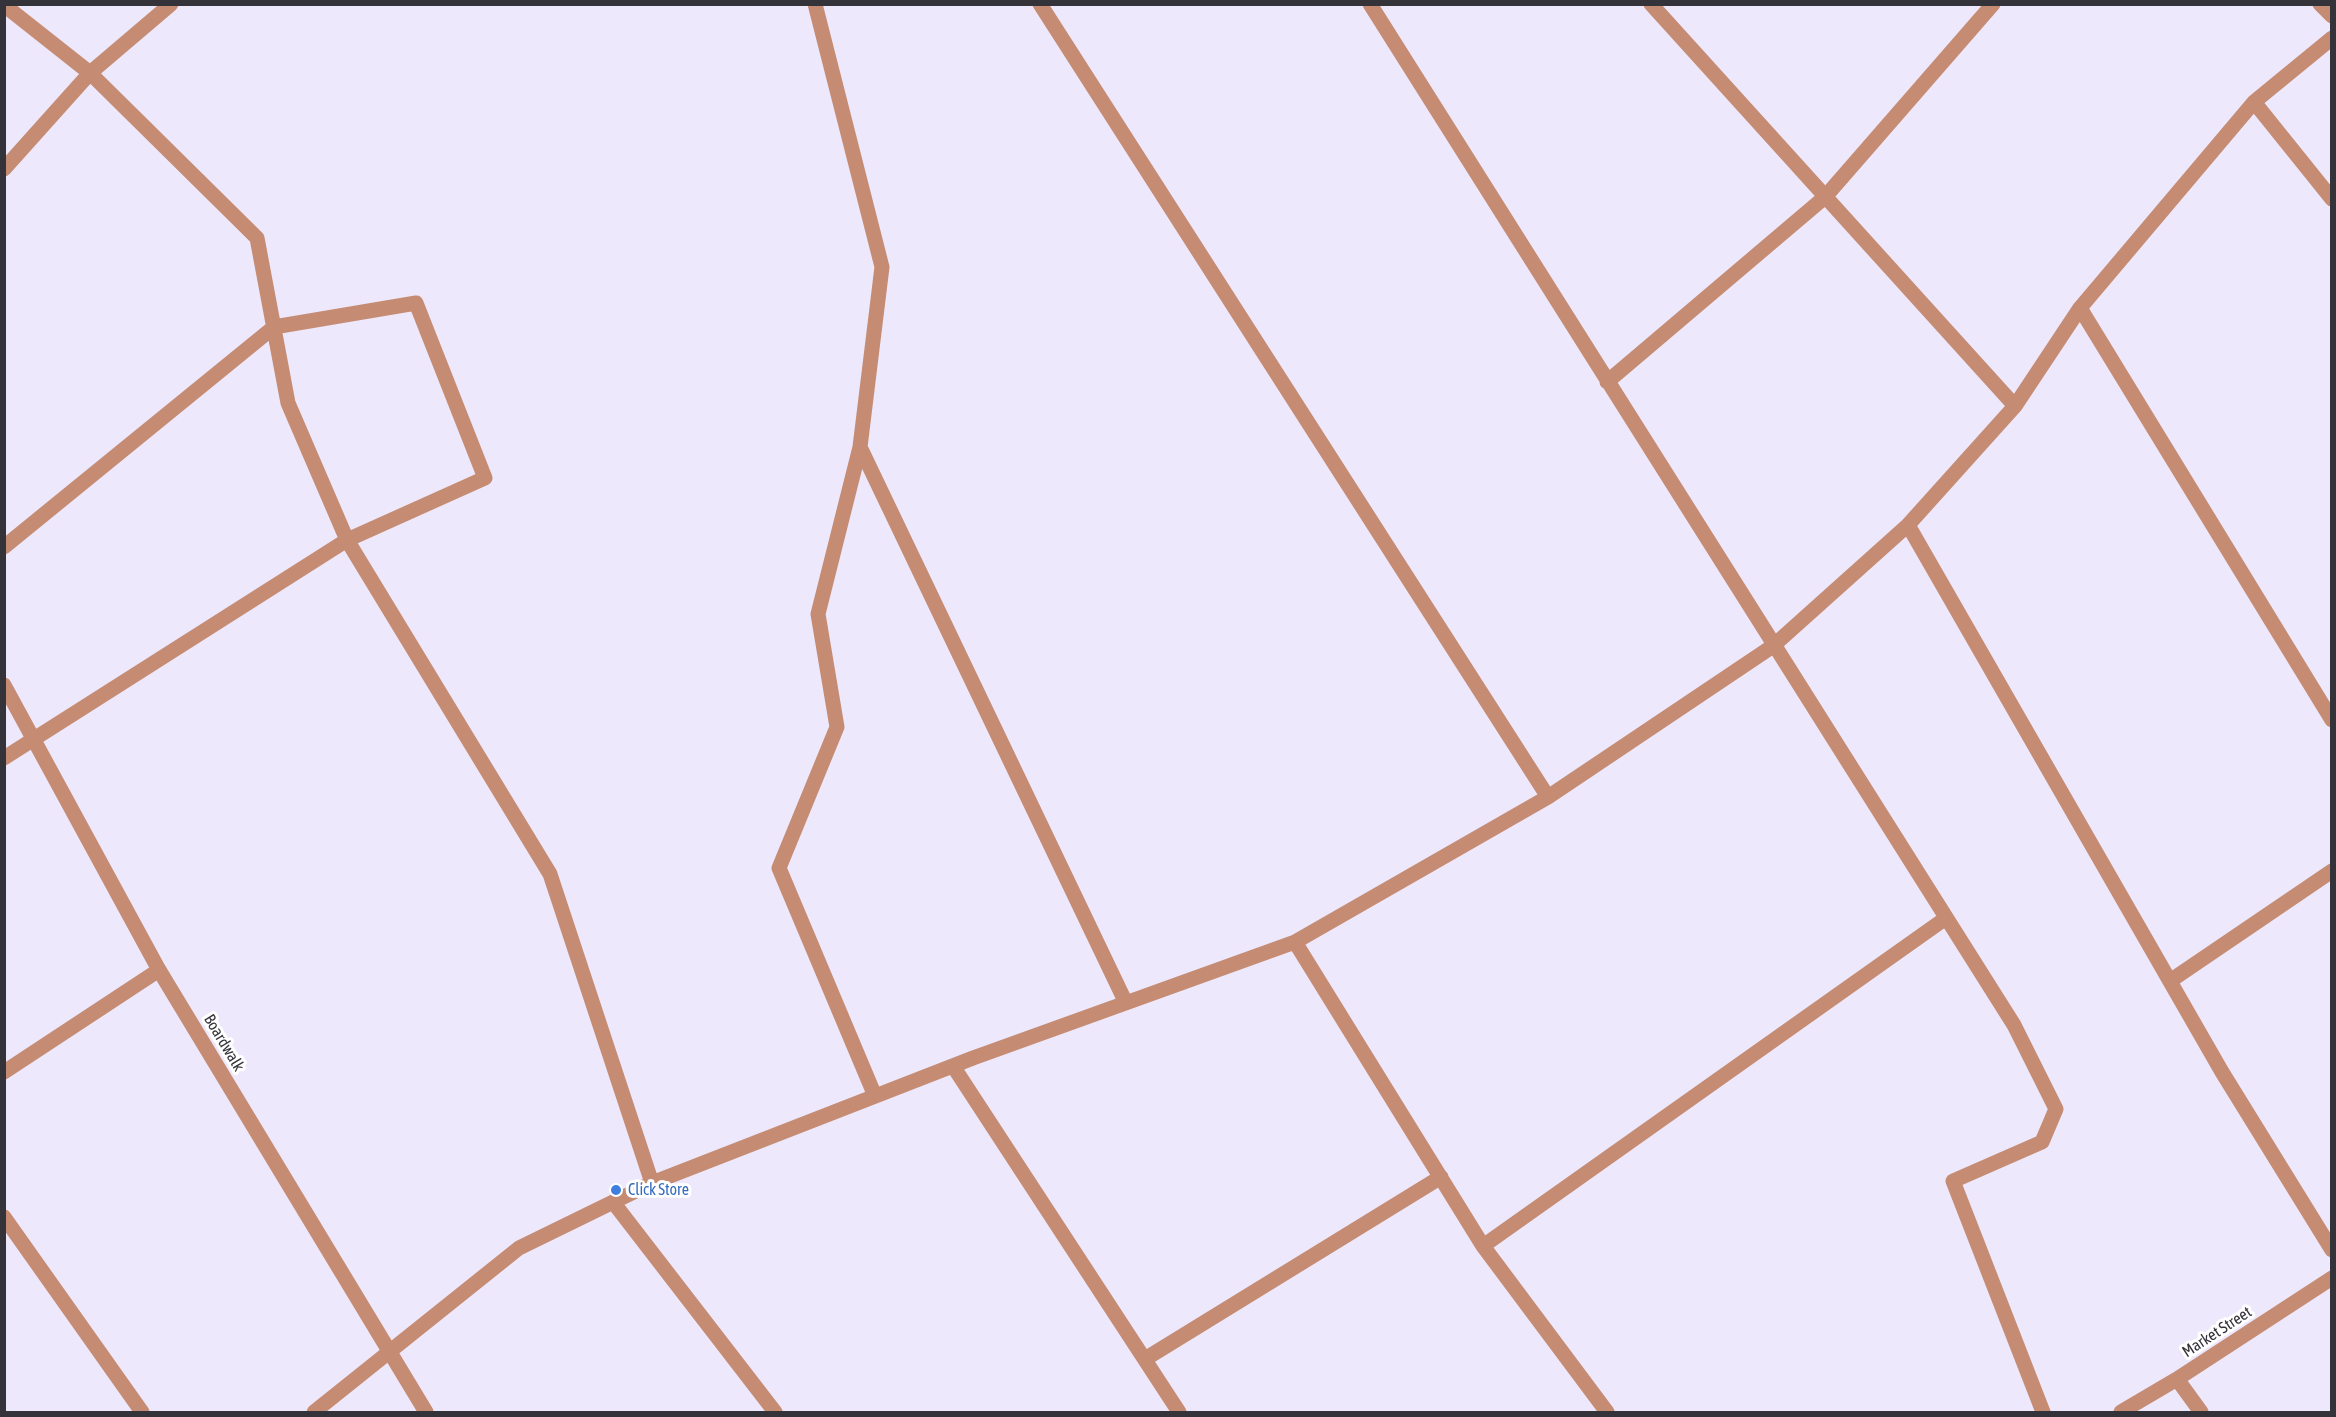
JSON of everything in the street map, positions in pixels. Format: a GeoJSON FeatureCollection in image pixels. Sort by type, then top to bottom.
{"type":"FeatureCollection","features":[{"type":"Feature","properties":{"kind":"street"},"geometry":{"type":"LineString","coordinates":[[4,169],[90,73],[171,4]]}},
{"type":"Feature","properties":{"kind":"street"},"geometry":{"type":"LineString","coordinates":[[814,4],[882,267],[860,447],[818,614],[837,727],[779,868],[875,1096]]}},
{"type":"Feature","properties":{"kind":"street"},"geometry":{"type":"LineString","coordinates":[[1040,4],[1548,797]]}},
{"type":"Feature","properties":{"kind":"street"},"geometry":{"type":"LineString","coordinates":[[1370,4],[2014,1026],[2056,1110],[2042,1142],[1953,1181],[2043,1413]]}},
{"type":"Feature","properties":{"kind":"street"},"geometry":{"type":"LineString","coordinates":[[1651,4],[2015,406]]}},
{"type":"Feature","properties":{"kind":"street"},"geometry":{"type":"LineString","coordinates":[[1607,382],[1825,197],[1993,4]]}},
{"type":"Feature","properties":{"kind":"street"},"geometry":{"type":"LineString","coordinates":[[2320,4],[2331,16]]}},
{"type":"Feature","properties":{"kind":"street"},"geometry":{"type":"LineString","coordinates":[[4,5],[90,73],[257,238],[288,402],[347,540],[550,874],[652,1183]]}},
{"type":"Feature","properties":{"kind":"street"},"geometry":{"type":"LineString","coordinates":[[314,1413],[519,1248],[652,1183],[953,1066],[1295,942],[1548,797],[1773,646],[1908,525],[2015,406],[2080,308],[2254,102],[2331,38]]}},
{"type":"Feature","properties":{"kind":"street"},"geometry":{"type":"LineString","coordinates":[[2254,102],[2331,199]]}},
{"type":"Feature","properties":{"kind":"street"},"geometry":{"type":"LineString","coordinates":[[4,547],[274,327],[416,303],[485,478],[347,540],[4,758]]}},
{"type":"Feature","properties":{"kind":"street"},"geometry":{"type":"LineString","coordinates":[[2080,308],[2331,720]]}},
{"type":"Feature","properties":{"kind":"street"},"geometry":{"type":"LineString","coordinates":[[860,447],[1126,1003]]}},
{"type":"Feature","properties":{"kind":"street"},"geometry":{"type":"LineString","coordinates":[[1908,525],[2222,1072],[2331,1250]]}},
{"type":"Feature","properties":{"kind":"street","name":"Boardwalk"},"geometry":{"type":"LineString","coordinates":[[4,685],[159,970],[426,1413]]}},
{"type":"Feature","properties":{"kind":"street"},"geometry":{"type":"LineString","coordinates":[[2170,981],[2331,871]]}},
{"type":"Feature","properties":{"kind":"street"},"geometry":{"type":"LineString","coordinates":[[1483,1246],[1946,918]]}},
{"type":"Feature","properties":{"kind":"street"},"geometry":{"type":"LineString","coordinates":[[1295,942],[1483,1246],[1607,1413]]}},
{"type":"Feature","properties":{"kind":"street"},"geometry":{"type":"LineString","coordinates":[[4,1071],[159,970]]}},
{"type":"Feature","properties":{"kind":"street"},"geometry":{"type":"LineString","coordinates":[[953,1066],[1179,1413]]}},
{"type":"Feature","properties":{"kind":"street"},"geometry":{"type":"LineString","coordinates":[[1145,1359],[1441,1177]]}},
{"type":"Feature","properties":{"kind":"street"},"geometry":{"type":"LineString","coordinates":[[613,1203],[775,1413]]}},
{"type":"Feature","properties":{"kind":"street"},"geometry":{"type":"LineString","coordinates":[[4,1217],[142,1413]]}},
{"type":"Feature","properties":{"kind":"street","name":"Market Street"},"geometry":{"type":"LineString","coordinates":[[2121,1413],[2331,1278]]}},
{"type":"Feature","properties":{"kind":"street"},"geometry":{"type":"LineString","coordinates":[[2177,1379],[2200,1413]]}},
{"type":"Feature","properties":{"kind":"place","name":"Click Store"},"geometry":{"type":"Point","coordinates":[616,1190]}}]}
